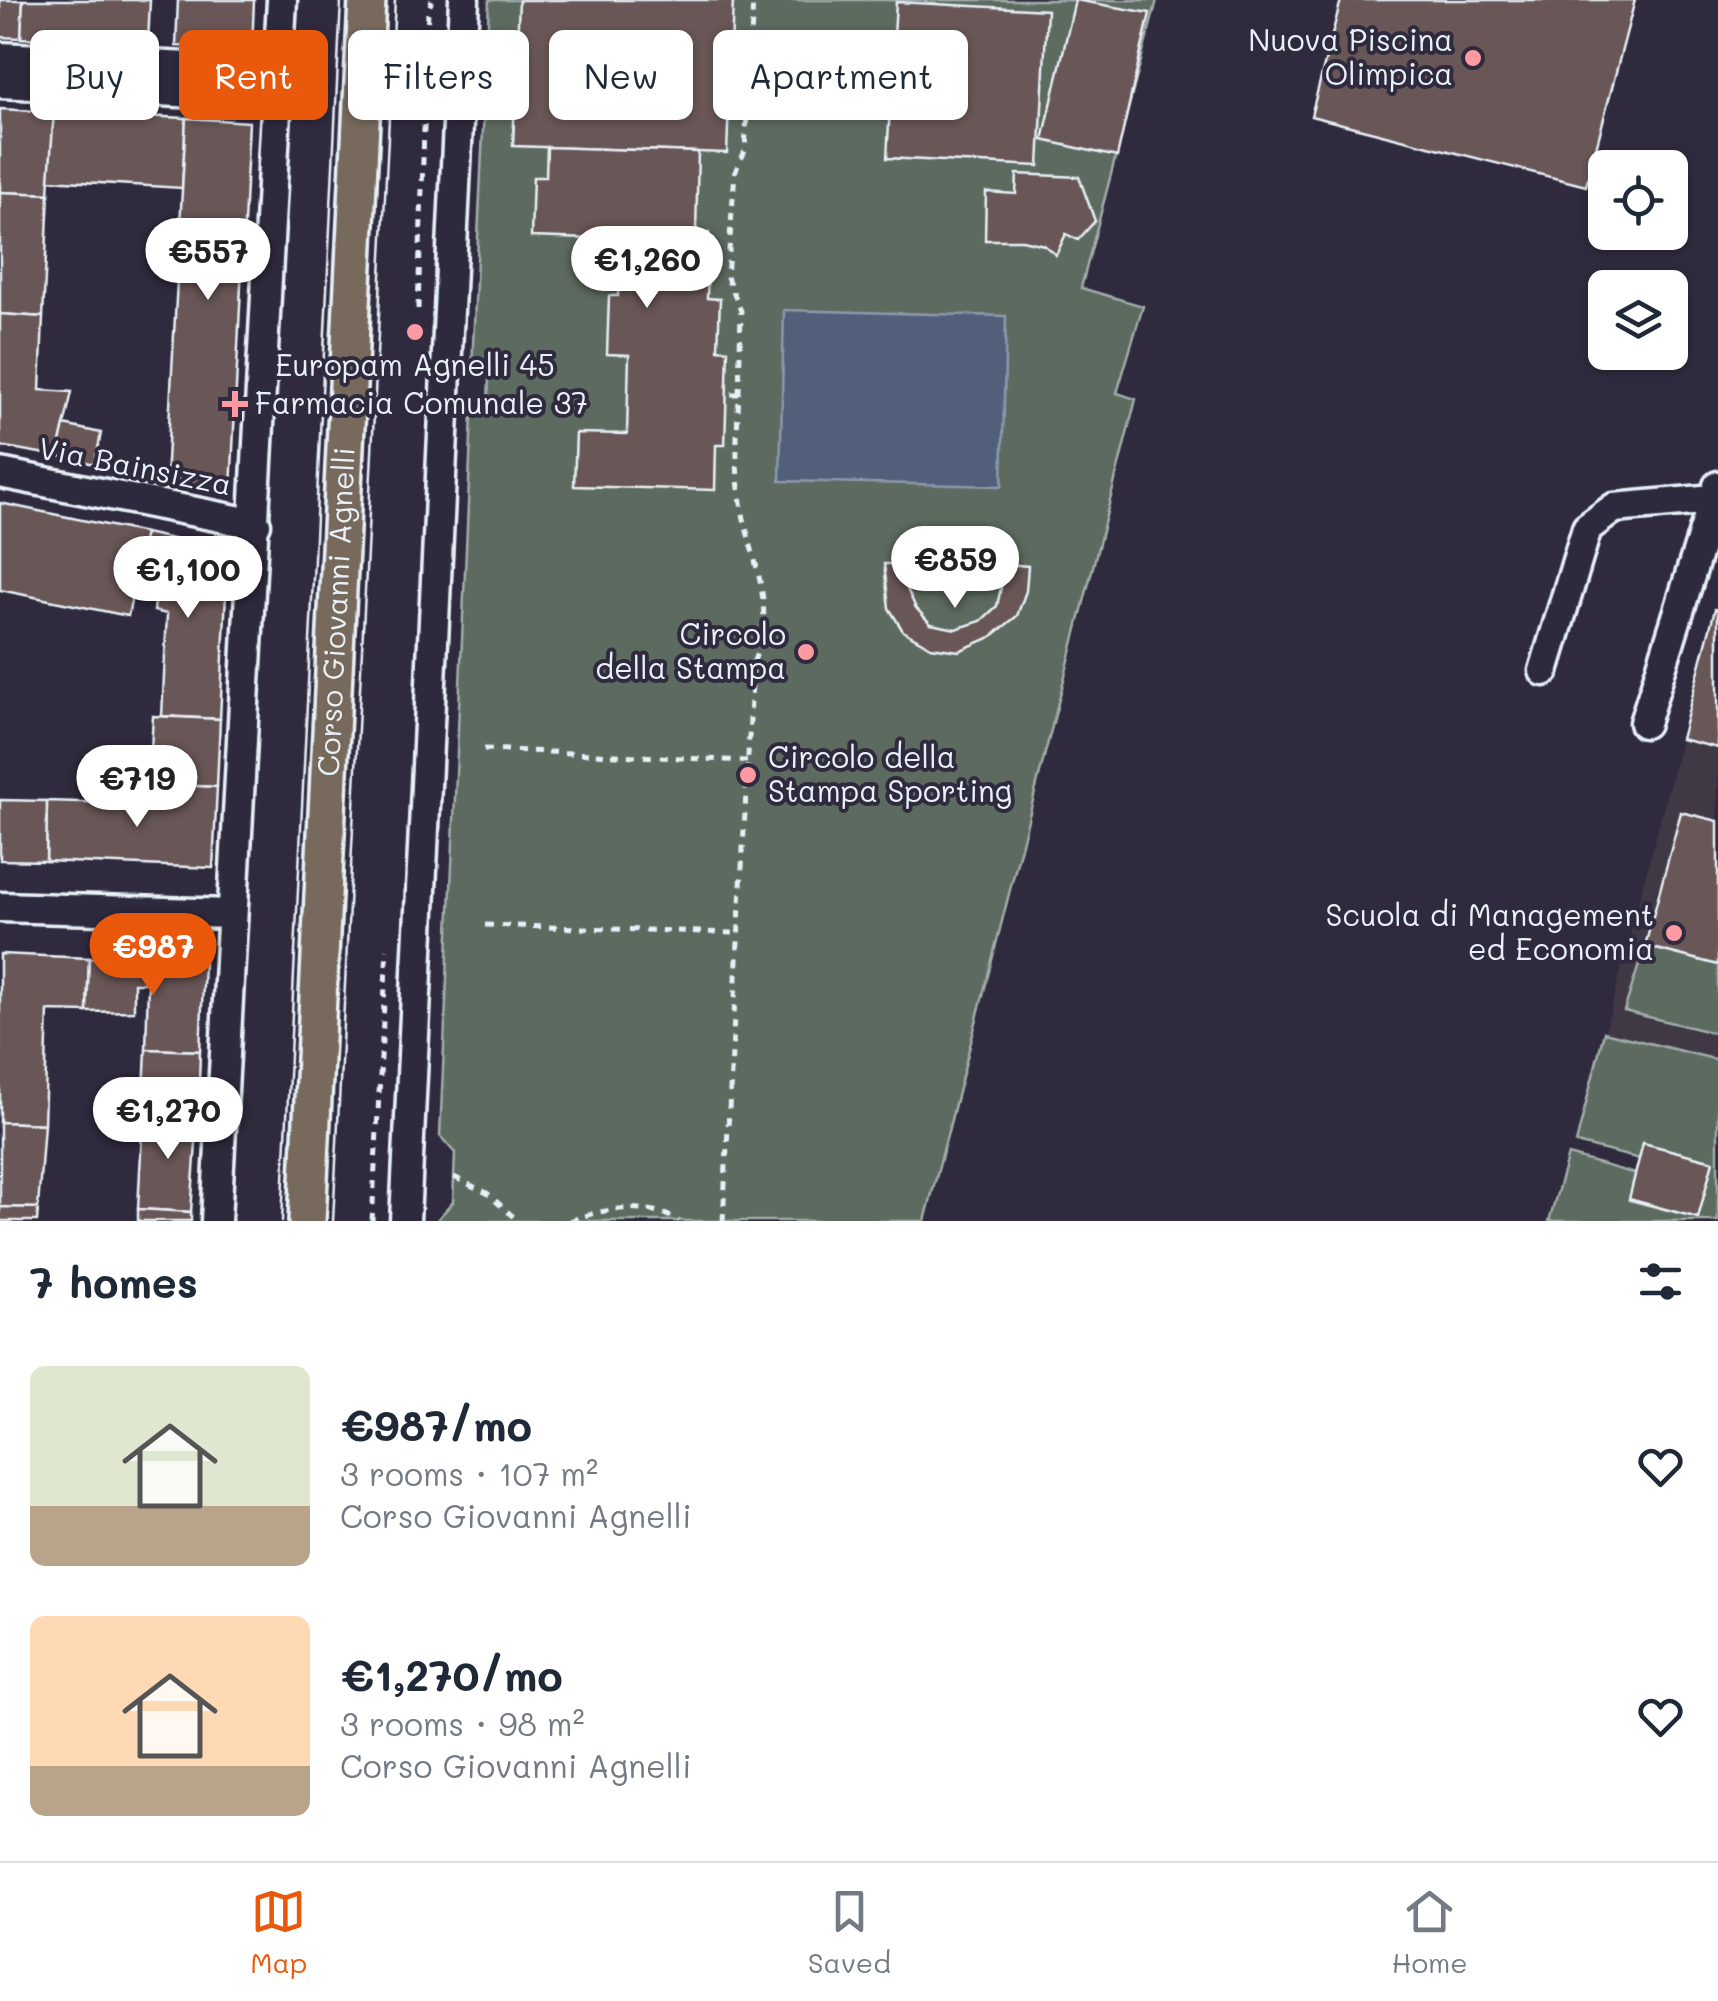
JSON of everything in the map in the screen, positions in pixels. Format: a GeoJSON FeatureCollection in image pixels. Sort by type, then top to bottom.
{"type":"FeatureCollection","features":[{"type":"Feature","properties":{"kind":"main road","name":"Corso Giovanni Agnelli"},"geometry":{"type":"LineString","coordinates":[[307,1221],[367,0]]}},
{"type":"Feature","properties":{"kind":"street"},"geometry":{"type":"LineString","coordinates":[[281,30],[282,0]]}},
{"type":"Feature","properties":{"kind":"street"},"geometry":{"type":"LineString","coordinates":[[405,1221],[464,0]]}},
{"type":"Feature","properties":{"kind":"street"},"geometry":{"type":"LineString","coordinates":[[0,57],[179,74]]}},
{"type":"Feature","properties":{"kind":"street"},"geometry":{"type":"LineString","coordinates":[[0,83],[179,84]]}},
{"type":"Feature","properties":{"kind":"street"},"geometry":{"type":"LineString","coordinates":[[216,1221],[276,120]]}},
{"type":"Feature","properties":{"kind":"street","name":"Via Bainsizza"},"geometry":{"type":"LineString","coordinates":[[0,473],[256,524]]}},
{"type":"Feature","properties":{"kind":"street"},"geometry":{"type":"LineString","coordinates":[[1544,671],[1586,528],[1614,508],[1716,492],[1644,723]]}},
{"type":"Feature","properties":{"kind":"street"},"geometry":{"type":"LineString","coordinates":[[0,907],[231,914]]}},
{"type":"Feature","properties":{"kind":"path"},"geometry":{"type":"LineString","coordinates":[[418,318],[428,10],[432,0]]}},
{"type":"Feature","properties":{"kind":"path"},"geometry":{"type":"LineString","coordinates":[[751,30],[753,0]]}},
{"type":"Feature","properties":{"kind":"path"},"geometry":{"type":"LineString","coordinates":[[723,1221],[752,663],[762,642],[766,600],[740,500],[736,461],[741,310],[727,277],[735,172],[745,151],[747,120]]}},
{"type":"Feature","properties":{"kind":"path"},"geometry":{"type":"LineString","coordinates":[[727,394],[739,394]]}},
{"type":"Feature","properties":{"kind":"path"},"geometry":{"type":"LineString","coordinates":[[484,749],[746,761]]}},
{"type":"Feature","properties":{"kind":"path"},"geometry":{"type":"LineString","coordinates":[[484,925],[736,932]]}},
{"type":"Feature","properties":{"kind":"path"},"geometry":{"type":"LineString","coordinates":[[372,1221],[387,945]]}},
{"type":"Feature","properties":{"kind":"path"},"geometry":{"type":"LineString","coordinates":[[454,1178],[488,1193],[518,1221]]}},
{"type":"Feature","properties":{"kind":"path"},"geometry":{"type":"LineString","coordinates":[[570,1221],[606,1207],[666,1213],[679,1221]]}},
{"type":"Feature","properties":{"kind":"shaded area","name":"Scuola di Management ed Economia"},"geometry":{"type":"Polygon","coordinates":[[[1718,598],[1718,1162],[1580,1127],[1718,598]]]}},
{"type":"Feature","properties":{"kind":"green space","name":"Circolo della Stampa Sporting"},"geometry":{"type":"Polygon","coordinates":[[[489,0],[1157,0],[1081,288],[1143,306],[1117,393],[1136,399],[925,1221],[436,1221],[453,1202],[455,1153],[440,1136],[472,414],[488,404],[489,378],[472,367],[483,120],[529,120],[529,30],[488,30],[489,0]]]}},
{"type":"Feature","properties":{"kind":"green space"},"geometry":{"type":"Polygon","coordinates":[[[1645,946],[1718,965],[1718,1034],[1624,1011],[1645,946]]]}},
{"type":"Feature","properties":{"kind":"green space"},"geometry":{"type":"Polygon","coordinates":[[[1604,1032],[1718,1060],[1718,1221],[1549,1221],[1568,1155],[1636,1174],[1629,1200],[1698,1218],[1713,1161],[1644,1144],[1640,1159],[1576,1143],[1604,1032]]]}},
{"type":"Feature","properties":{"kind":"water"},"geometry":{"type":"Polygon","coordinates":[[[784,310],[1006,316],[1002,486],[780,481],[784,310]]]}},
{"type":"Feature","properties":{"kind":"building"},"geometry":{"type":"Polygon","coordinates":[[[0,0],[23,0],[21,38],[0,37],[0,0]]]}},
{"type":"Feature","properties":{"kind":"building"},"geometry":{"type":"Polygon","coordinates":[[[23,0],[150,0],[149,30],[30,30],[30,38],[21,38],[23,0]]]}},
{"type":"Feature","properties":{"kind":"building"},"geometry":{"type":"Polygon","coordinates":[[[178,0],[254,0],[253,30],[179,30],[176,46],[178,0]]]}},
{"type":"Feature","properties":{"kind":"building"},"geometry":{"type":"Polygon","coordinates":[[[519,0],[733,0],[732,30],[713,30],[713,120],[728,120],[727,153],[513,146],[514,120],[529,120],[529,30],[518,30],[519,0]]]}},
{"type":"Feature","properties":{"kind":"building"},"geometry":{"type":"Polygon","coordinates":[[[1075,0],[1150,13],[1117,157],[1043,140],[1075,0]]]}},
{"type":"Feature","properties":{"kind":"building","name":"Nuova Piscina Olimpica"},"geometry":{"type":"Polygon","coordinates":[[[1341,0],[1635,0],[1595,150],[1588,150],[1586,186],[1311,116],[1341,0]]]}},
{"type":"Feature","properties":{"kind":"building"},"geometry":{"type":"Polygon","coordinates":[[[896,2],[1047,10],[1039,166],[887,158],[889,120],[968,120],[968,30],[894,30],[896,2]]]}},
{"type":"Feature","properties":{"kind":"building"},"geometry":{"type":"Polygon","coordinates":[[[0,109],[30,111],[30,120],[54,120],[49,194],[0,192],[0,109]]]}},
{"type":"Feature","properties":{"kind":"building"},"geometry":{"type":"Polygon","coordinates":[[[159,117],[186,120],[182,188],[49,180],[53,120],[159,120],[159,117]]]}},
{"type":"Feature","properties":{"kind":"building"},"geometry":{"type":"Polygon","coordinates":[[[186,120],[249,122],[231,490],[166,479],[186,120]]]}},
{"type":"Feature","properties":{"kind":"building"},"geometry":{"type":"Polygon","coordinates":[[[547,147],[698,152],[696,233],[709,233],[707,298],[720,299],[718,349],[728,350],[725,445],[716,445],[715,490],[574,486],[576,433],[627,434],[629,355],[607,354],[609,296],[618,296],[620,240],[531,237],[533,177],[546,177],[547,147]]]}},
{"type":"Feature","properties":{"kind":"building"},"geometry":{"type":"Polygon","coordinates":[[[1017,174],[1079,177],[1095,221],[1078,240],[1066,234],[1056,255],[1044,245],[1022,240],[985,240],[986,192],[1016,194],[1017,174]]]}},
{"type":"Feature","properties":{"kind":"building"},"geometry":{"type":"Polygon","coordinates":[[[0,192],[49,194],[43,317],[0,314],[0,192]]]}},
{"type":"Feature","properties":{"kind":"building"},"geometry":{"type":"Polygon","coordinates":[[[0,314],[43,317],[40,390],[72,392],[57,456],[0,446],[0,314]]]}},
{"type":"Feature","properties":{"kind":"building"},"geometry":{"type":"Polygon","coordinates":[[[64,425],[101,433],[95,464],[57,456],[64,425]]]}},
{"type":"Feature","properties":{"kind":"building"},"geometry":{"type":"Polygon","coordinates":[[[0,503],[145,533],[128,616],[0,590],[0,503]]]}},
{"type":"Feature","properties":{"kind":"building"},"geometry":{"type":"Polygon","coordinates":[[[145,533],[228,551],[220,719],[162,716],[167,614],[154,611],[155,601],[132,596],[145,533]]]}},
{"type":"Feature","properties":{"kind":"building"},"geometry":{"type":"Polygon","coordinates":[[[884,564],[907,564],[906,587],[916,608],[931,624],[956,629],[981,621],[997,606],[1006,564],[1028,566],[1026,591],[1017,616],[991,637],[959,651],[931,647],[903,631],[889,608],[884,564]]]}},
{"type":"Feature","properties":{"kind":"building"},"geometry":{"type":"Polygon","coordinates":[[[1715,609],[1718,610],[1718,748],[1681,739],[1715,609]]]}},
{"type":"Feature","properties":{"kind":"building"},"geometry":{"type":"Polygon","coordinates":[[[153,716],[220,719],[217,787],[149,784],[153,716]]]}},
{"type":"Feature","properties":{"kind":"building"},"geometry":{"type":"Polygon","coordinates":[[[149,784],[217,787],[213,868],[46,861],[47,801],[148,804],[149,784]]]}},
{"type":"Feature","properties":{"kind":"building"},"geometry":{"type":"Polygon","coordinates":[[[0,800],[47,801],[46,861],[0,860],[0,800]]]}},
{"type":"Feature","properties":{"kind":"building"},"geometry":{"type":"Polygon","coordinates":[[[1681,812],[1718,821],[1718,965],[1645,946],[1681,812]]]}},
{"type":"Feature","properties":{"kind":"building"},"geometry":{"type":"Polygon","coordinates":[[[0,954],[89,958],[87,1012],[48,1011],[44,1124],[0,1122],[0,954]]]}},
{"type":"Feature","properties":{"kind":"building"},"geometry":{"type":"Polygon","coordinates":[[[89,958],[204,963],[200,1051],[146,1049],[148,983],[134,983],[134,1011],[87,1012],[89,958]]]}},
{"type":"Feature","properties":{"kind":"building"},"geometry":{"type":"Polygon","coordinates":[[[146,1049],[200,1051],[198,1116],[143,1114],[146,1049]]]}},
{"type":"Feature","properties":{"kind":"building"},"geometry":{"type":"Polygon","coordinates":[[[143,1114],[198,1116],[191,1212],[138,1209],[143,1114]]]}},
{"type":"Feature","properties":{"kind":"building"},"geometry":{"type":"Polygon","coordinates":[[[0,1122],[44,1124],[38,1208],[0,1207],[0,1122]]]}},
{"type":"Feature","properties":{"kind":"building"},"geometry":{"type":"Polygon","coordinates":[[[1643,1143],[1713,1161],[1698,1218],[1629,1199],[1643,1143]]]}},
{"type":"Feature","properties":{"kind":"building"},"geometry":{"type":"Polygon","coordinates":[[[0,1207],[38,1208],[37,1221],[0,1221],[0,1207]]]}},
{"type":"Feature","properties":{"kind":"building"},"geometry":{"type":"Polygon","coordinates":[[[138,1209],[191,1212],[191,1221],[138,1221],[138,1209]]]}},
{"type":"Feature","properties":{"kind":"tram line"},"geometry":{"type":"LineString","coordinates":[[282,1221],[341,0]]}},
{"type":"Feature","properties":{"kind":"tram line"},"geometry":{"type":"LineString","coordinates":[[333,1221],[395,0]]}},
{"type":"Feature","properties":{"kind":"place","name":"Nuova Piscina Olimpica"},"geometry":{"type":"Point","coordinates":[1473,58]}},
{"type":"Feature","properties":{"kind":"place","name":"Europam Agnelli 45"},"geometry":{"type":"Point","coordinates":[415,332]}},
{"type":"Feature","properties":{"kind":"place","name":"Farmacia Comunale 37"},"geometry":{"type":"Point","coordinates":[235,404]}},
{"type":"Feature","properties":{"kind":"place","name":"Circolo della Stampa"},"geometry":{"type":"Point","coordinates":[806,652]}},
{"type":"Feature","properties":{"kind":"place","name":"Circolo della Stampa Sporting"},"geometry":{"type":"Point","coordinates":[748,775]}},
{"type":"Feature","properties":{"kind":"place","name":"Scuola di Management ed Economia"},"geometry":{"type":"Point","coordinates":[1674,933]}}]}
